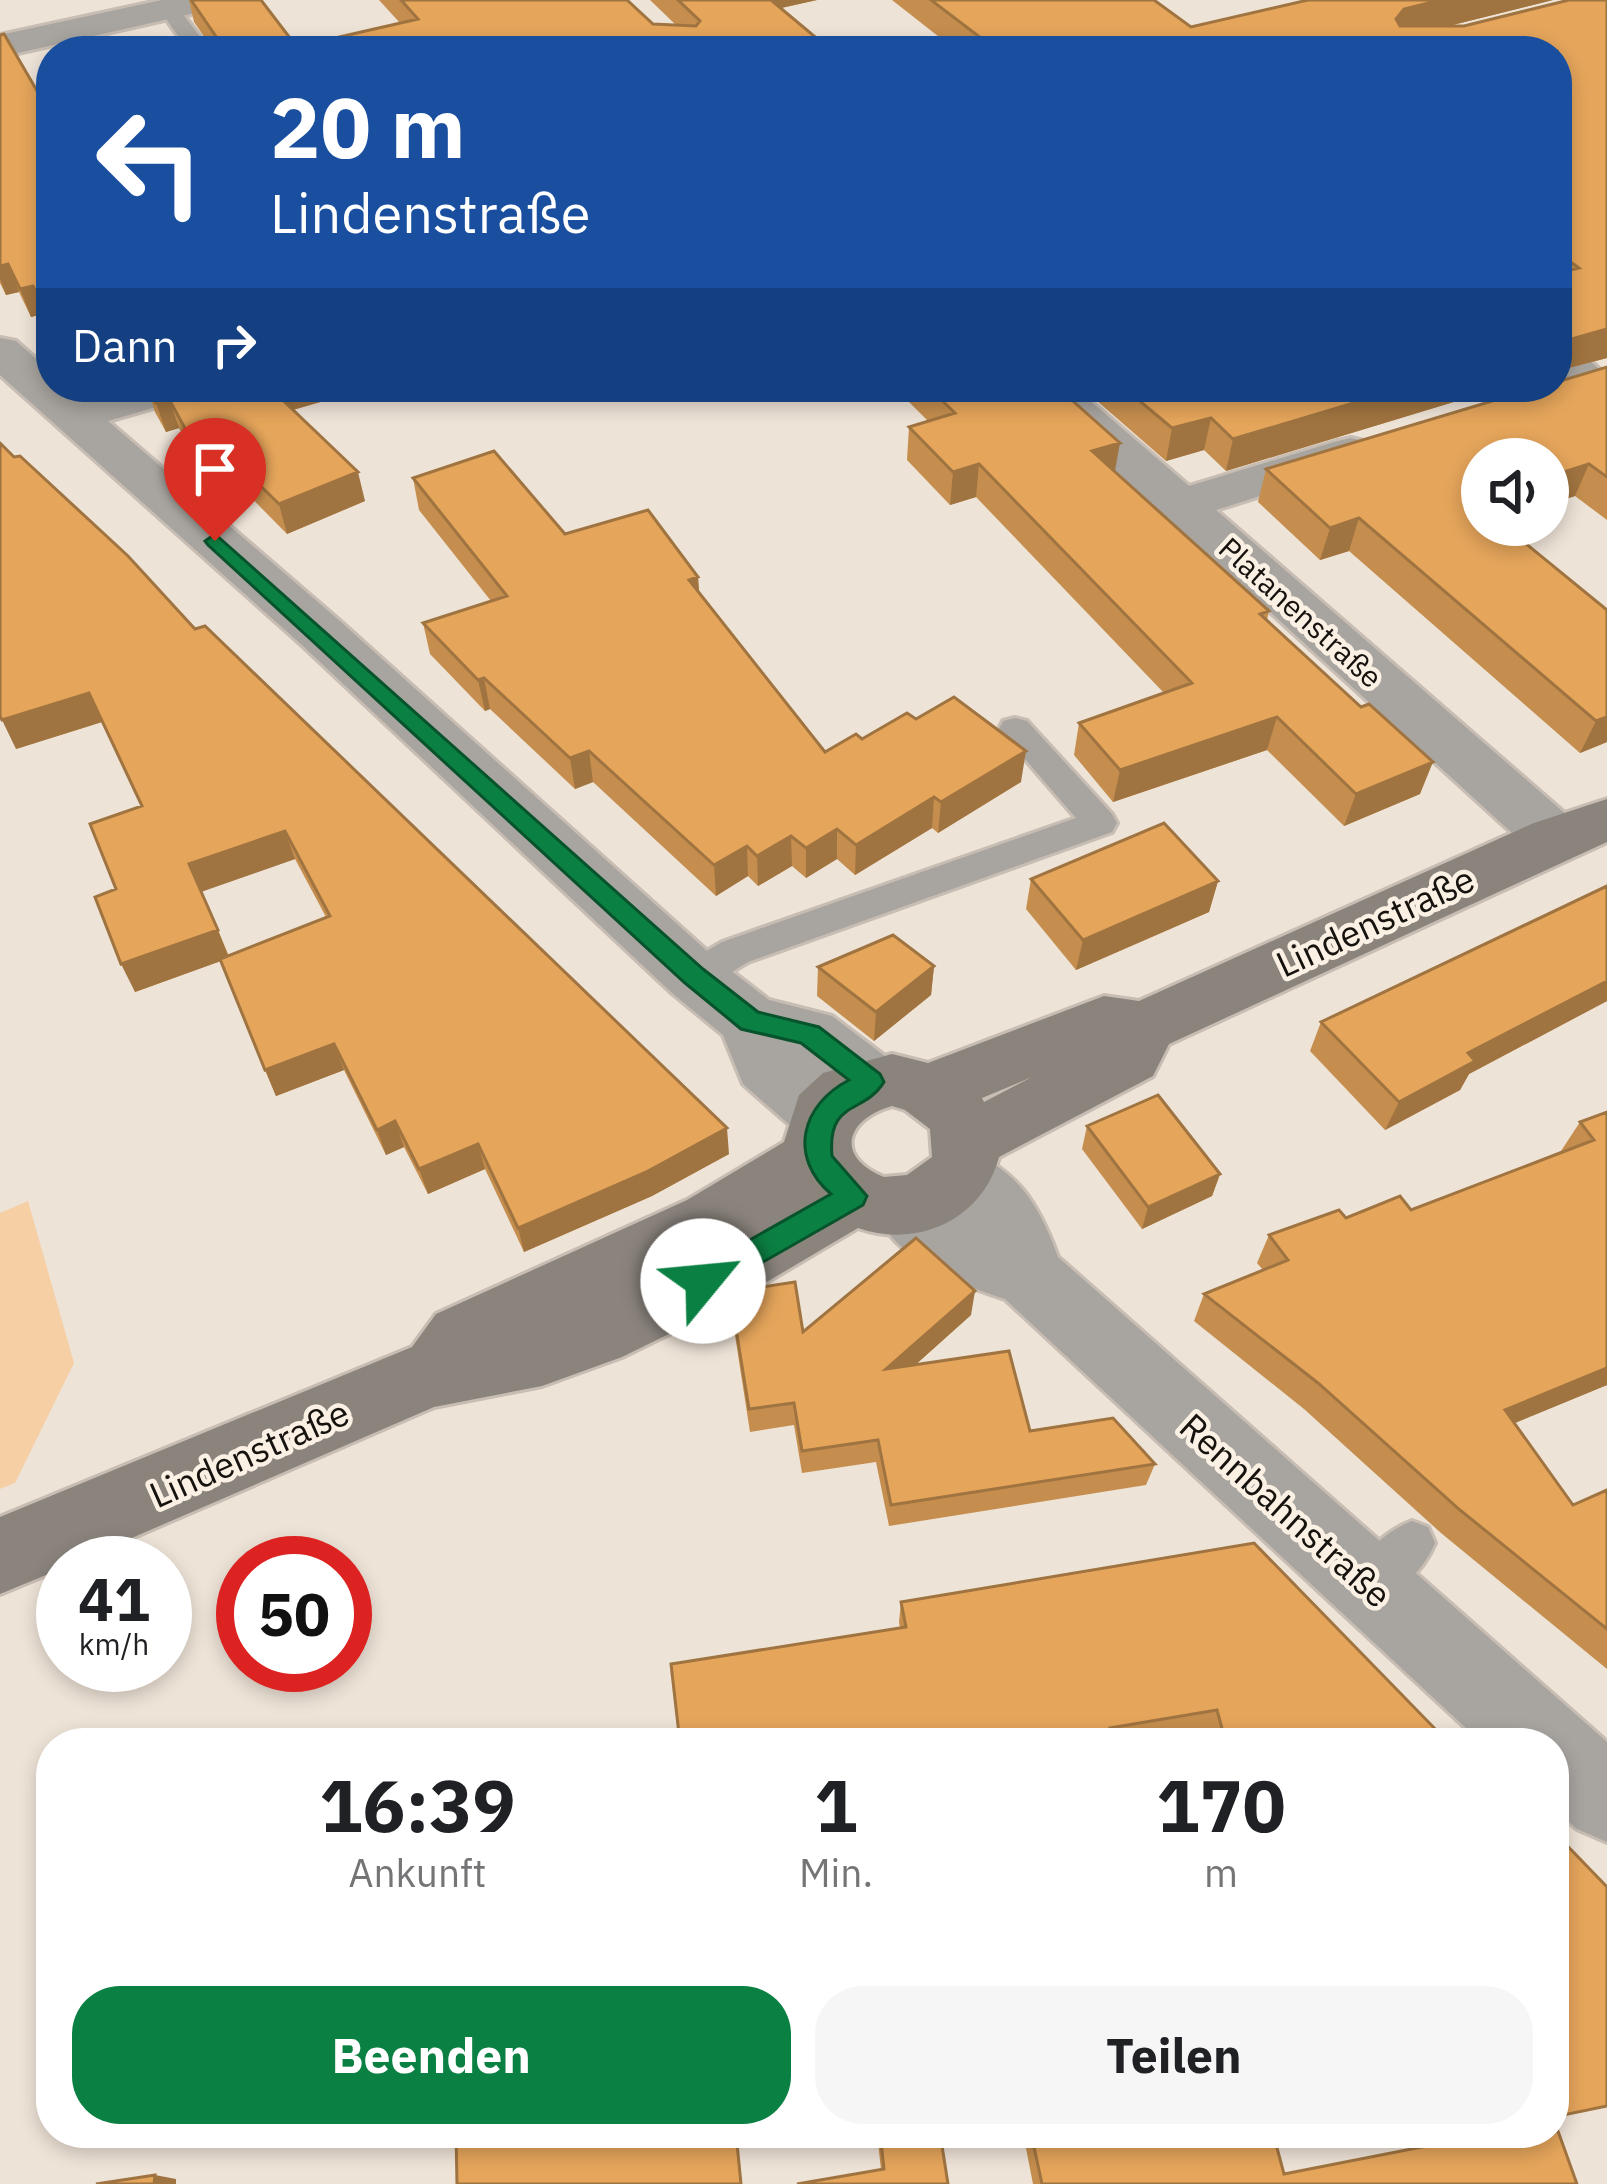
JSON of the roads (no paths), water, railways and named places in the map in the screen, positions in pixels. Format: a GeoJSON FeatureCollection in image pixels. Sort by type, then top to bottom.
{"type":"FeatureCollection","features":[{"type":"Feature","properties":{"kind":"main road","name":"Lindenstraße"},"geometry":{"type":"LineString","coordinates":[[0,1556],[429,1374],[483,1371],[593,1335],[740,1263],[891,1145],[1130,1058],[1144,1027],[1581,829]]}},
{"type":"Feature","properties":{"kind":"street"},"geometry":{"type":"LineString","coordinates":[[43,36],[182,4]]}},
{"type":"Feature","properties":{"kind":"street"},"geometry":{"type":"LineString","coordinates":[[0,46],[36,38]]}},
{"type":"Feature","properties":{"kind":"street","name":"Rennbahnstraße"},"geometry":{"type":"LineString","coordinates":[[0,351],[36,384]]}},
{"type":"Feature","properties":{"kind":"street","name":"Rennbahnstraße"},"geometry":{"type":"LineString","coordinates":[[56,402],[322,634],[694,976],[751,1021],[766,1066],[891,1145],[963,1255],[1029,1276],[1390,1564],[1531,1728]]}},
{"type":"Feature","properties":{"kind":"street"},"geometry":{"type":"LineString","coordinates":[[73,417],[124,402]]}},
{"type":"Feature","properties":{"kind":"street","name":"Platanenstraße"},"geometry":{"type":"LineString","coordinates":[[1063,402],[1180,505],[1581,829]]}},
{"type":"Feature","properties":{"kind":"street"},"geometry":{"type":"LineString","coordinates":[[1180,505],[1383,443]]}},
{"type":"Feature","properties":{"kind":"street"},"geometry":{"type":"LineString","coordinates":[[1569,1765],[1607,1799]]}},
{"type":"Feature","properties":{"kind":"lane"},"geometry":{"type":"LineString","coordinates":[[182,4],[194,36]]}},
{"type":"Feature","properties":{"kind":"lane"},"geometry":{"type":"LineString","coordinates":[[694,976],[735,952],[1100,823],[1016,729]]}}]}
